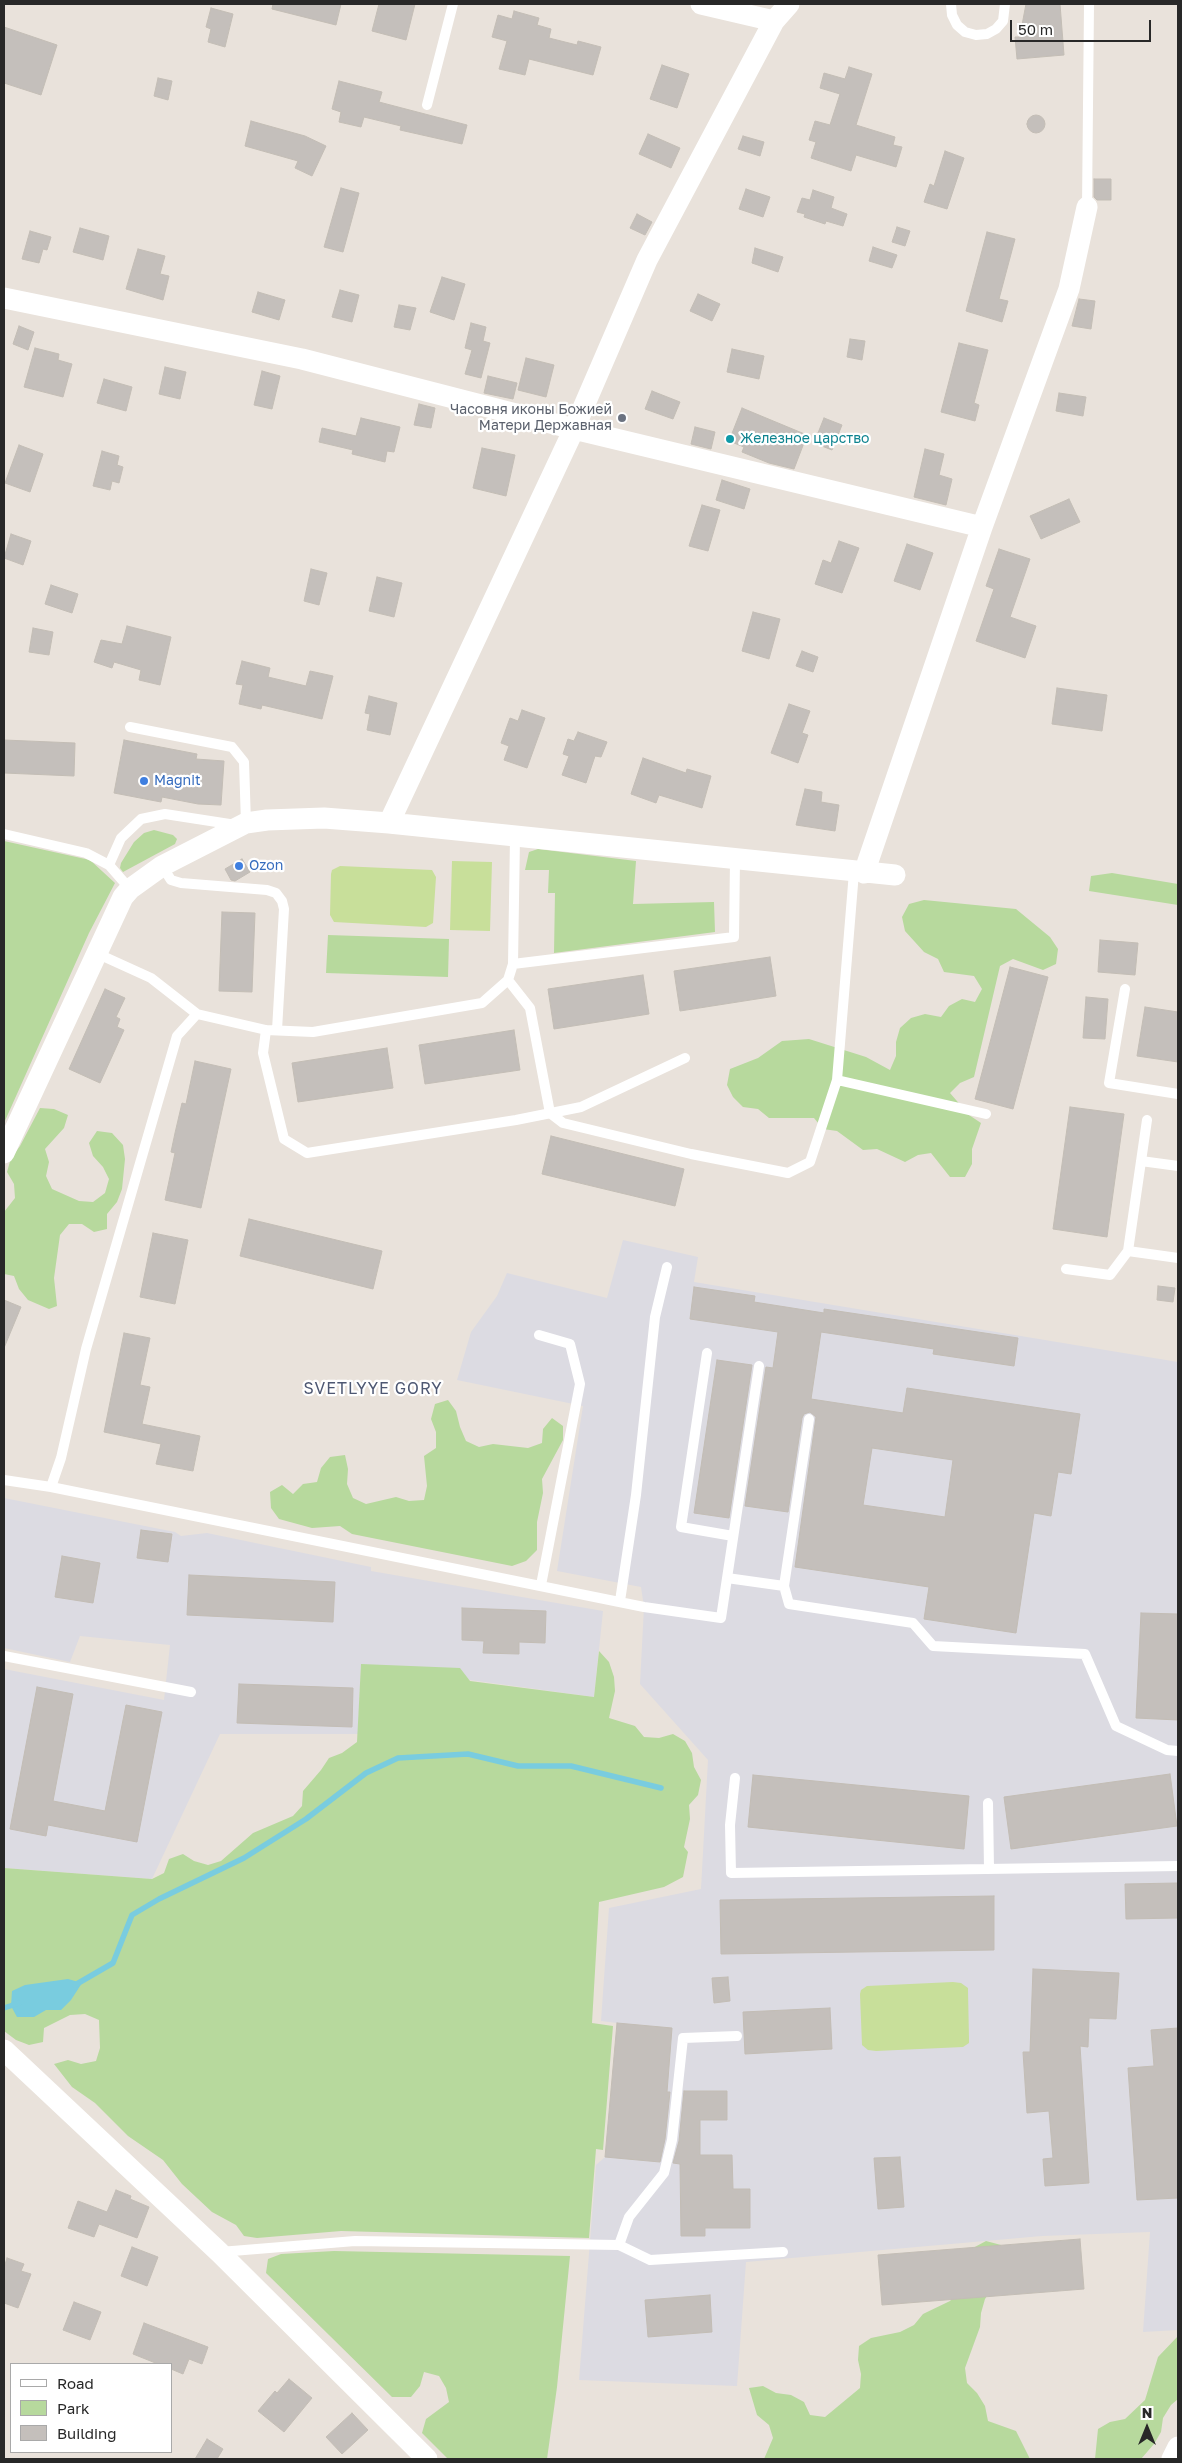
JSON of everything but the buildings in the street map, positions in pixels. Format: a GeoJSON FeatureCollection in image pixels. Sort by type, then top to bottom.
{"type":"FeatureCollection","features":[{"type":"Feature","properties":{"kind":"street"},"geometry":{"type":"LineString","coordinates":[[701,4],[774,21]]}},
{"type":"Feature","properties":{"kind":"street"},"geometry":{"type":"LineString","coordinates":[[389,823],[574,429],[647,260],[774,21],[789,4]]}},
{"type":"Feature","properties":{"kind":"street"},"geometry":{"type":"LineString","coordinates":[[859,873],[1069,289],[1087,207]]}},
{"type":"Feature","properties":{"kind":"street"},"geometry":{"type":"LineString","coordinates":[[4,298],[302,359],[574,429],[982,527]]}},
{"type":"Feature","properties":{"kind":"street"},"geometry":{"type":"LineString","coordinates":[[4,1153],[123,897],[130,889],[162,866],[243,824],[267,820],[324,818],[389,823],[859,873],[895,875]]}},
{"type":"Feature","properties":{"kind":"street"},"geometry":{"type":"LineString","coordinates":[[4,2050],[219,2252],[427,2459]]}},
{"type":"Feature","properties":{"kind":"street"},"geometry":{"type":"LineString","coordinates":[[1172,2459],[1178,2447]]}},
{"type":"Feature","properties":{"kind":"lane"},"geometry":{"type":"LineString","coordinates":[[427,105],[453,4]]}},
{"type":"Feature","properties":{"kind":"lane"},"geometry":{"type":"LineString","coordinates":[[951,4],[952,15],[957,26],[965,32],[976,35],[987,34],[996,29],[1003,21],[1005,4]]}},
{"type":"Feature","properties":{"kind":"lane"},"geometry":{"type":"LineString","coordinates":[[1087,207],[1089,4]]}},
{"type":"Feature","properties":{"kind":"lane"},"geometry":{"type":"LineString","coordinates":[[109,865],[121,838],[141,819],[165,814],[243,824],[244,762],[232,747],[130,727]]}},
{"type":"Feature","properties":{"kind":"lane"},"geometry":{"type":"LineString","coordinates":[[4,834],[86,853],[109,865],[130,889]]}},
{"type":"Feature","properties":{"kind":"lane"},"geometry":{"type":"LineString","coordinates":[[96,953],[151,978],[197,1014],[266,1030],[313,1032],[482,1003],[508,980],[513,964],[515,837]]}},
{"type":"Feature","properties":{"kind":"lane"},"geometry":{"type":"LineString","coordinates":[[513,964],[734,937],[735,860]]}},
{"type":"Feature","properties":{"kind":"lane"},"geometry":{"type":"LineString","coordinates":[[162,866],[171,880],[181,883],[276,892],[282,901],[284,909],[277,1030]]}},
{"type":"Feature","properties":{"kind":"lane"},"geometry":{"type":"LineString","coordinates":[[508,980],[530,1008],[550,1114],[563,1123],[691,1154],[788,1173],[810,1162],[837,1080],[859,873]]}},
{"type":"Feature","properties":{"kind":"lane"},"geometry":{"type":"LineString","coordinates":[[1125,989],[1109,1083],[1178,1094]]}},
{"type":"Feature","properties":{"kind":"lane"},"geometry":{"type":"LineString","coordinates":[[51,1487],[61,1458],[86,1349],[177,1036],[197,1014]]}},
{"type":"Feature","properties":{"kind":"lane"},"geometry":{"type":"LineString","coordinates":[[266,1030],[263,1053],[284,1139],[306,1153],[550,1114],[581,1106],[685,1058]]}},
{"type":"Feature","properties":{"kind":"lane"},"geometry":{"type":"LineString","coordinates":[[837,1080],[986,1114]]}},
{"type":"Feature","properties":{"kind":"lane"},"geometry":{"type":"LineString","coordinates":[[1066,1269],[1110,1275],[1128,1251],[1147,1120]]}},
{"type":"Feature","properties":{"kind":"lane"},"geometry":{"type":"LineString","coordinates":[[1141,1161],[1178,1166]]}},
{"type":"Feature","properties":{"kind":"lane"},"geometry":{"type":"LineString","coordinates":[[1128,1251],[1178,1258]]}},
{"type":"Feature","properties":{"kind":"lane"},"geometry":{"type":"LineString","coordinates":[[620,1601],[636,1495],[654,1317],[667,1268]]}},
{"type":"Feature","properties":{"kind":"lane"},"geometry":{"type":"LineString","coordinates":[[539,1335],[570,1344],[580,1384],[541,1585]]}},
{"type":"Feature","properties":{"kind":"lane"},"geometry":{"type":"LineString","coordinates":[[707,1353],[681,1527],[734,1536]]}},
{"type":"Feature","properties":{"kind":"lane"},"geometry":{"type":"LineString","coordinates":[[4,1480],[51,1487],[644,1607],[721,1618],[759,1366]]}},
{"type":"Feature","properties":{"kind":"lane"},"geometry":{"type":"LineString","coordinates":[[809,1419],[784,1586],[789,1604],[913,1623],[933,1646],[1085,1654],[1116,1726],[1167,1750],[1178,1752]]}},
{"type":"Feature","properties":{"kind":"lane"},"geometry":{"type":"LineString","coordinates":[[727,1578],[784,1586]]}},
{"type":"Feature","properties":{"kind":"lane"},"geometry":{"type":"LineString","coordinates":[[4,1656],[190,1692]]}},
{"type":"Feature","properties":{"kind":"lane"},"geometry":{"type":"LineString","coordinates":[[735,1778],[730,1825],[731,1873],[1178,1866]]}},
{"type":"Feature","properties":{"kind":"lane"},"geometry":{"type":"LineString","coordinates":[[988,1803],[989,1869]]}},
{"type":"Feature","properties":{"kind":"lane"},"geometry":{"type":"LineString","coordinates":[[618,2245],[629,2218],[664,2174],[672,2140],[683,2038],[737,2036]]}},
{"type":"Feature","properties":{"kind":"lane"},"geometry":{"type":"LineString","coordinates":[[219,2252],[355,2241],[618,2245],[650,2260],[783,2252]]}},
{"type":"Feature","properties":{"kind":"shaded area"},"geometry":{"type":"Polygon","coordinates":[[[623,1240],[698,1257],[694,1282],[1178,1362],[1178,2330],[1143,2332],[1150,2232],[1042,2236],[746,2262],[737,2386],[579,2380],[596,2165],[605,2157],[617,2023],[601,2021],[609,1908],[701,1889],[708,1760],[640,1684],[644,1607],[641,1587],[557,1571],[583,1406],[457,1380],[471,1332],[497,1296],[507,1273],[607,1298],[623,1240]]]}},
{"type":"Feature","properties":{"kind":"shaded area"},"geometry":{"type":"Polygon","coordinates":[[[4,1498],[175,1532],[181,1536],[207,1533],[371,1567],[371,1571],[603,1611],[594,1697],[361,1665],[358,1734],[220,1734],[152,1879],[4,1868],[4,1669],[164,1700],[170,1645],[80,1636],[70,1662],[4,1648],[4,1498]]]}},
{"type":"Feature","properties":{"kind":"green space"},"geometry":{"type":"Polygon","coordinates":[[[154,830],[173,835],[177,839],[175,844],[123,872],[120,868],[121,863],[134,842],[144,833],[154,830]]]}},
{"type":"Feature","properties":{"kind":"green space"},"geometry":{"type":"Polygon","coordinates":[[[4,841],[90,860],[115,883],[89,933],[4,1123],[4,841]]]}},
{"type":"Feature","properties":{"kind":"green space"},"geometry":{"type":"Polygon","coordinates":[[[538,849],[636,861],[633,904],[714,902],[715,932],[554,953],[555,893],[548,893],[549,870],[525,870],[529,852],[538,849]]]}},
{"type":"Feature","properties":{"kind":"green space"},"geometry":{"type":"Polygon","coordinates":[[[452,861],[492,862],[490,931],[450,930],[452,861]]]}},
{"type":"Feature","properties":{"kind":"green space"},"geometry":{"type":"Polygon","coordinates":[[[340,866],[432,870],[436,877],[433,923],[426,927],[334,922],[330,915],[331,874],[332,870],[340,866]]]}},
{"type":"Feature","properties":{"kind":"green space"},"geometry":{"type":"Polygon","coordinates":[[[1112,873],[1178,884],[1178,905],[1089,891],[1091,876],[1112,873]]]}},
{"type":"Feature","properties":{"kind":"green space"},"geometry":{"type":"Polygon","coordinates":[[[924,900],[1016,909],[1050,937],[1058,949],[1056,964],[1043,970],[1013,959],[1000,966],[974,1077],[960,1083],[950,1093],[969,1115],[981,1123],[972,1149],[972,1164],[965,1177],[950,1177],[931,1153],[918,1155],[905,1162],[877,1149],[863,1150],[837,1131],[823,1129],[814,1118],[769,1118],[758,1109],[743,1107],[733,1097],[727,1085],[730,1069],[758,1058],[782,1041],[809,1039],[866,1057],[890,1070],[896,1056],[896,1042],[900,1028],[911,1018],[925,1014],[941,1017],[949,1006],[962,999],[975,1002],[982,989],[974,976],[944,972],[938,959],[924,952],[905,931],[902,917],[909,904],[924,900]]]}},
{"type":"Feature","properties":{"kind":"green space"},"geometry":{"type":"Polygon","coordinates":[[[328,935],[449,939],[448,977],[326,973],[328,935]]]}},
{"type":"Feature","properties":{"kind":"green space"},"geometry":{"type":"Polygon","coordinates":[[[40,1108],[54,1109],[68,1115],[64,1128],[45,1149],[49,1162],[46,1176],[52,1189],[79,1201],[93,1202],[105,1193],[109,1179],[103,1167],[93,1156],[89,1143],[97,1131],[112,1133],[123,1145],[125,1159],[122,1189],[117,1202],[107,1214],[107,1229],[94,1232],[82,1224],[69,1224],[60,1235],[54,1278],[57,1306],[49,1309],[28,1300],[19,1289],[14,1276],[4,1274],[4,1212],[15,1198],[14,1184],[7,1172],[11,1158],[20,1146],[40,1108]]]}},
{"type":"Feature","properties":{"kind":"green space"},"geometry":{"type":"Polygon","coordinates":[[[448,1400],[456,1411],[466,1441],[479,1447],[493,1444],[528,1448],[542,1443],[543,1429],[552,1418],[563,1426],[563,1440],[542,1479],[543,1493],[537,1522],[537,1550],[526,1561],[512,1566],[352,1534],[340,1526],[312,1528],[279,1519],[271,1508],[270,1492],[282,1485],[293,1494],[303,1484],[317,1482],[321,1468],[330,1457],[345,1455],[348,1469],[347,1484],[353,1498],[366,1504],[396,1497],[409,1501],[424,1500],[427,1486],[424,1456],[436,1448],[436,1432],[431,1419],[435,1404],[448,1400]]]}},
{"type":"Feature","properties":{"kind":"green space"},"geometry":{"type":"Polygon","coordinates":[[[599,1651],[609,1662],[614,1677],[615,1691],[609,1718],[635,1726],[644,1737],[659,1738],[673,1734],[685,1741],[692,1753],[694,1767],[701,1780],[698,1795],[689,1805],[690,1819],[684,1847],[688,1852],[683,1877],[664,1887],[599,1902],[592,2023],[613,2026],[603,2150],[596,2149],[589,2238],[341,2231],[257,2238],[244,2236],[236,2225],[212,2212],[182,2184],[163,2160],[128,2136],[95,2103],[72,2087],[54,2064],[68,2060],[81,2064],[96,2061],[100,2048],[99,2020],[85,2014],[70,2015],[44,2028],[43,2042],[29,2045],[16,2040],[4,2031],[4,1868],[152,1879],[164,1873],[169,1859],[183,1854],[194,1861],[208,1865],[221,1861],[253,1833],[293,1816],[302,1806],[303,1791],[329,1758],[342,1753],[357,1742],[361,1664],[460,1668],[470,1681],[594,1697],[599,1651]]]}},
{"type":"Feature","properties":{"kind":"green space"},"geometry":{"type":"Polygon","coordinates":[[[961,1983],[968,1988],[969,2043],[963,2047],[876,2051],[868,2050],[862,2045],[861,1990],[867,1986],[961,1983]]]}},
{"type":"Feature","properties":{"kind":"green space"},"geometry":{"type":"Polygon","coordinates":[[[986,2241],[1001,2245],[998,2273],[993,2287],[985,2299],[980,2327],[965,2368],[967,2383],[977,2393],[985,2406],[988,2421],[1016,2431],[1030,2459],[764,2459],[773,2438],[769,2425],[757,2415],[749,2388],[763,2386],[776,2393],[791,2395],[804,2402],[810,2415],[825,2417],[860,2388],[859,2346],[871,2338],[900,2332],[914,2325],[923,2314],[950,2301],[960,2290],[973,2248],[986,2241]]]}},
{"type":"Feature","properties":{"kind":"green space"},"geometry":{"type":"Polygon","coordinates":[[[334,2251],[570,2256],[557,2387],[547,2459],[448,2459],[422,2433],[426,2419],[449,2402],[446,2388],[439,2376],[424,2372],[420,2386],[411,2397],[392,2397],[266,2273],[268,2259],[281,2254],[334,2251]]]}},
{"type":"Feature","properties":{"kind":"green space"},"geometry":{"type":"Polygon","coordinates":[[[1178,2336],[1178,2399],[1171,2405],[1163,2418],[1161,2432],[1154,2444],[1141,2459],[1095,2459],[1098,2429],[1110,2422],[1125,2419],[1145,2400],[1158,2357],[1178,2336]]]}},
{"type":"Feature","properties":{"kind":"water"},"geometry":{"type":"Polygon","coordinates":[[[68,1979],[82,1983],[71,2000],[61,2010],[46,2010],[34,2017],[17,2017],[11,2006],[12,1991],[25,1985],[68,1979]]]}},
{"type":"Feature","properties":{"kind":"waterway"},"geometry":{"type":"LineString","coordinates":[[75,1985],[113,1963],[132,1915],[159,1899],[244,1858],[306,1819],[366,1773],[398,1758],[468,1754],[518,1766],[571,1766],[661,1788]]}},
{"type":"Feature","properties":{"kind":"waterway"},"geometry":{"type":"LineString","coordinates":[[4,2008],[19,2003]]}},
{"type":"Feature","properties":{"kind":"place","name":"Часовня иконы Божией Матери Державная"},"geometry":{"type":"Point","coordinates":[622,418]}},
{"type":"Feature","properties":{"kind":"place","name":"Железное царство"},"geometry":{"type":"Point","coordinates":[730,439]}},
{"type":"Feature","properties":{"kind":"place","name":"Magnit"},"geometry":{"type":"Point","coordinates":[144,781]}},
{"type":"Feature","properties":{"kind":"place","name":"Ozon"},"geometry":{"type":"Point","coordinates":[239,866]}},
{"type":"Feature","properties":{"kind":"district","name":"SVETLYYE GORY"},"geometry":{"type":"Point","coordinates":[373,1389]}}]}
